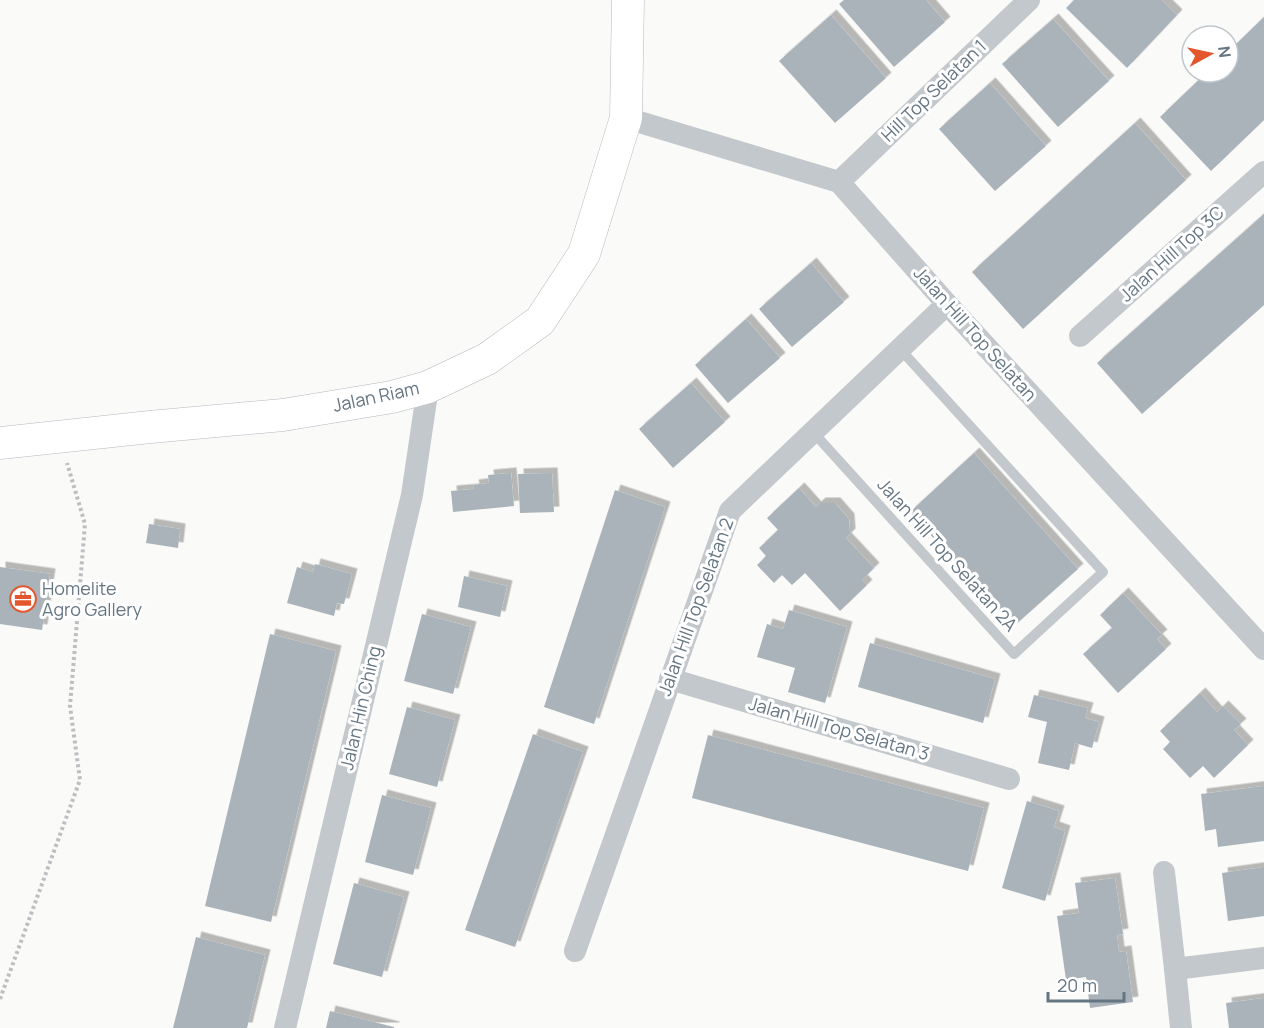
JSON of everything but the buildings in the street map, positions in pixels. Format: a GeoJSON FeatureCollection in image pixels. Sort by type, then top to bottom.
{"type":"FeatureCollection","features":[{"type":"Feature","properties":{"kind":"main road","name":"Jalan Riam"},"geometry":{"type":"LineString","coordinates":[[0,443],[283,415],[392,397],[428,387],[487,359],[540,321],[585,254],[626,118],[628,0]]}},
{"type":"Feature","properties":{"kind":"street","name":"Hill Top Selatan 1"},"geometry":{"type":"LineString","coordinates":[[839,182],[1029,0]]}},
{"type":"Feature","properties":{"kind":"street"},"geometry":{"type":"LineString","coordinates":[[626,118],[839,182]]}},
{"type":"Feature","properties":{"kind":"street","name":"Jalan Hill Top 3C"},"geometry":{"type":"LineString","coordinates":[[1080,336],[1264,172]]}},
{"type":"Feature","properties":{"kind":"street","name":"Jalan Hill Top Selatan"},"geometry":{"type":"LineString","coordinates":[[839,182],[947,304],[1264,649]]}},
{"type":"Feature","properties":{"kind":"street","name":"Jalan Hill Top Selatan 2"},"geometry":{"type":"LineString","coordinates":[[575,951],[730,511],[947,304]]}},
{"type":"Feature","properties":{"kind":"street","name":"Jalan Hin Ching"},"geometry":{"type":"LineString","coordinates":[[285,1028],[412,495],[428,387]]}},
{"type":"Feature","properties":{"kind":"street","name":"Jalan Hill Top Selatan 3"},"geometry":{"type":"LineString","coordinates":[[670,679],[1009,778]]}},
{"type":"Feature","properties":{"kind":"street"},"geometry":{"type":"LineString","coordinates":[[1164,872],[1180,1028]]}},
{"type":"Feature","properties":{"kind":"street"},"geometry":{"type":"LineString","coordinates":[[1175,969],[1264,958]]}},
{"type":"Feature","properties":{"kind":"lane","name":"Jalan Hill Top Selatan 2A"},"geometry":{"type":"LineString","coordinates":[[813,432],[1014,654],[1103,572],[900,349]]}},
{"type":"Feature","properties":{"kind":"path"},"geometry":{"type":"LineString","coordinates":[[0,999],[81,780],[70,706],[85,524],[58,437]]}},
{"type":"Feature","properties":{"kind":"place","name":"Homelite Agro Gallery"},"geometry":{"type":"Point","coordinates":[23,599]}}]}
